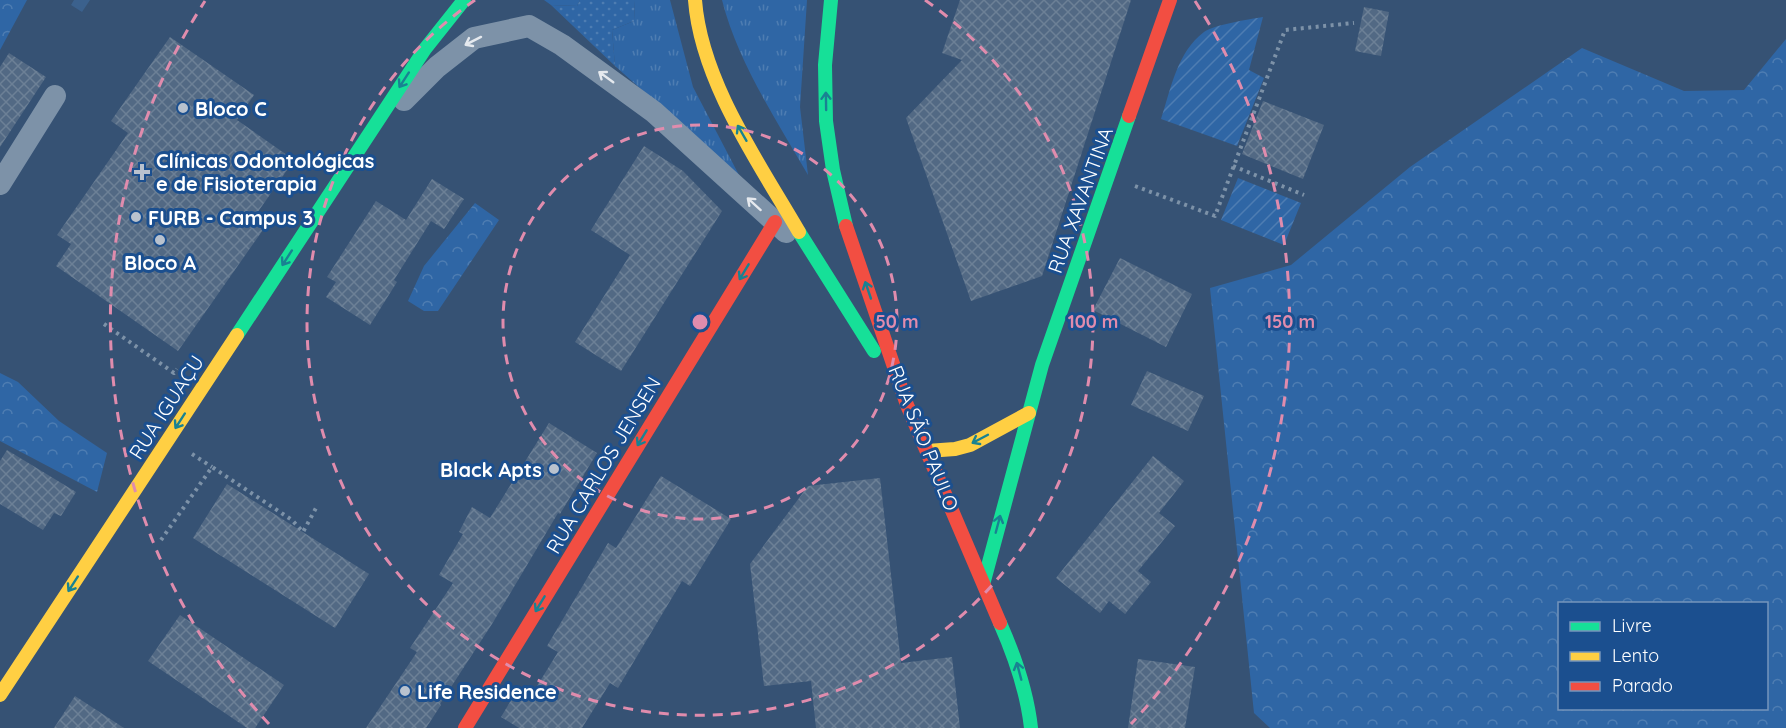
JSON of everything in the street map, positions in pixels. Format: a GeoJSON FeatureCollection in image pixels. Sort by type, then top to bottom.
{"type":"FeatureCollection","features":[{"type":"Feature","properties":{"kind":"main road","name":"RUA IGUAÇU"},"geometry":{"type":"LineString","coordinates":[[0,695],[425,49],[464,0]]}},
{"type":"Feature","properties":{"kind":"main road"},"geometry":{"type":"LineString","coordinates":[[695,0],[696,13],[710,64],[727,107],[813,257],[858,323],[907,405]]}},
{"type":"Feature","properties":{"kind":"main road","name":"RUA SÃO PAULO"},"geometry":{"type":"LineString","coordinates":[[831,0],[825,65],[826,121],[844,221],[907,405],[1015,658],[1029,710],[1031,728]]}},
{"type":"Feature","properties":{"kind":"main road","name":"RUA XAVANTINA"},"geometry":{"type":"LineString","coordinates":[[984,581],[1042,365],[1170,0]]}},
{"type":"Feature","properties":{"kind":"main road","name":"RUA CARLOS JENSEN"},"geometry":{"type":"LineString","coordinates":[[465,728],[774,222]]}},
{"type":"Feature","properties":{"kind":"main road"},"geometry":{"type":"LineString","coordinates":[[927,451],[955,449],[970,445],[1029,413]]}},
{"type":"Feature","properties":{"kind":"street"},"geometry":{"type":"LineString","coordinates":[[365,139],[437,67],[474,38],[529,26],[562,45],[654,112],[813,257]]}},
{"type":"Feature","properties":{"kind":"street"},"geometry":{"type":"LineString","coordinates":[[0,184],[55,96]]}},
{"type":"Feature","properties":{"kind":"path"},"geometry":{"type":"LineString","coordinates":[[1109,177],[1215,216],[1285,30],[1354,23]]}},
{"type":"Feature","properties":{"kind":"path"},"geometry":{"type":"LineString","coordinates":[[1233,166],[1305,195]]}},
{"type":"Feature","properties":{"kind":"path"},"geometry":{"type":"LineString","coordinates":[[104,324],[174,373],[180,364]]}},
{"type":"Feature","properties":{"kind":"path"},"geometry":{"type":"LineString","coordinates":[[161,540],[212,467],[292,520],[303,532],[316,508]]}},
{"type":"Feature","properties":{"kind":"green space"},"geometry":{"type":"Polygon","coordinates":[[[0,0],[27,0],[0,50],[0,0]]]}},
{"type":"Feature","properties":{"kind":"green space"},"geometry":{"type":"Polygon","coordinates":[[[544,0],[580,0],[577,6],[551,5],[544,0]]]}},
{"type":"Feature","properties":{"kind":"green space"},"geometry":{"type":"Polygon","coordinates":[[[580,0],[635,0],[634,21],[612,30],[615,66],[551,5],[577,6],[580,0]]]}},
{"type":"Feature","properties":{"kind":"green space"},"geometry":{"type":"Polygon","coordinates":[[[635,0],[670,0],[693,87],[740,177],[615,66],[612,30],[634,21],[635,0]]]}},
{"type":"Feature","properties":{"kind":"green space"},"geometry":{"type":"Polygon","coordinates":[[[722,0],[807,0],[800,107],[808,175],[748,68],[722,0]]]}},
{"type":"Feature","properties":{"kind":"green space"},"geometry":{"type":"Polygon","coordinates":[[[1263,17],[1249,70],[1264,78],[1237,146],[1161,119],[1181,60],[1195,40],[1209,29],[1263,17]]]}},
{"type":"Feature","properties":{"kind":"green space"},"geometry":{"type":"Polygon","coordinates":[[[1786,39],[1786,728],[1270,728],[1254,713],[1210,288],[1291,265],[1410,167],[1582,48],[1684,91],[1744,90],[1786,39]]]}},
{"type":"Feature","properties":{"kind":"green space"},"geometry":{"type":"Polygon","coordinates":[[[1238,178],[1301,203],[1284,245],[1221,220],[1238,178]]]}},
{"type":"Feature","properties":{"kind":"green space"},"geometry":{"type":"Polygon","coordinates":[[[475,203],[499,220],[438,311],[424,311],[408,301],[424,266],[475,203]]]}},
{"type":"Feature","properties":{"kind":"green space"},"geometry":{"type":"Polygon","coordinates":[[[0,373],[18,382],[59,421],[107,453],[97,492],[0,441],[0,373]]]}},
{"type":"Feature","properties":{"kind":"shaded area"},"geometry":{"type":"Polygon","coordinates":[[[74,0],[90,0],[82,12],[71,5],[74,0]]]}},
{"type":"Feature","properties":{"kind":"building"},"geometry":{"type":"Polygon","coordinates":[[[960,0],[1131,0],[1042,276],[971,301],[906,118],[962,60],[942,53],[960,0]]]}},
{"type":"Feature","properties":{"kind":"building"},"geometry":{"type":"Polygon","coordinates":[[[1364,7],[1389,12],[1381,56],[1355,51],[1364,7]]]}},
{"type":"Feature","properties":{"kind":"building","name":"Bloco A"},"geometry":{"type":"Polygon","coordinates":[[[170,37],[254,95],[237,120],[294,160],[253,219],[265,227],[178,351],[56,266],[71,244],[57,235],[128,133],[111,121],[170,37]]]}},
{"type":"Feature","properties":{"kind":"building"},"geometry":{"type":"Polygon","coordinates":[[[9,53],[46,77],[0,147],[0,67],[9,53]]]}},
{"type":"Feature","properties":{"kind":"building"},"geometry":{"type":"Polygon","coordinates":[[[1263,101],[1324,125],[1303,179],[1242,154],[1263,101]]]}},
{"type":"Feature","properties":{"kind":"building"},"geometry":{"type":"Polygon","coordinates":[[[644,146],[683,171],[722,211],[621,371],[575,342],[630,255],[591,230],[644,146]]]}},
{"type":"Feature","properties":{"kind":"building"},"geometry":{"type":"Polygon","coordinates":[[[432,179],[464,199],[444,229],[431,221],[394,280],[397,282],[370,325],[326,297],[336,282],[327,277],[376,201],[406,220],[432,179]]]}},
{"type":"Feature","properties":{"kind":"building"},"geometry":{"type":"Polygon","coordinates":[[[1120,258],[1192,294],[1166,347],[1093,310],[1120,258]]]}},
{"type":"Feature","properties":{"kind":"building"},"geometry":{"type":"Polygon","coordinates":[[[1147,371],[1204,396],[1188,431],[1131,405],[1147,371]]]}},
{"type":"Feature","properties":{"kind":"building"},"geometry":{"type":"Polygon","coordinates":[[[549,423],[597,453],[426,728],[366,728],[417,652],[410,648],[453,583],[439,575],[463,534],[459,532],[472,507],[490,518],[549,423]]]}},
{"type":"Feature","properties":{"kind":"building"},"geometry":{"type":"Polygon","coordinates":[[[7,450],[76,492],[61,516],[54,513],[43,530],[0,504],[0,461],[7,450]]]}},
{"type":"Feature","properties":{"kind":"building"},"geometry":{"type":"Polygon","coordinates":[[[1153,456],[1184,481],[1159,513],[1175,526],[1138,571],[1151,582],[1125,614],[1109,601],[1100,613],[1056,578],[1153,456]]]}},
{"type":"Feature","properties":{"kind":"building"},"geometry":{"type":"Polygon","coordinates":[[[661,476],[731,519],[690,586],[682,581],[618,688],[610,683],[582,728],[519,728],[501,717],[516,692],[529,699],[558,652],[547,646],[608,543],[616,548],[661,476]]]}},
{"type":"Feature","properties":{"kind":"building"},"geometry":{"type":"Polygon","coordinates":[[[880,478],[901,663],[952,657],[960,728],[816,728],[811,681],[764,686],[750,564],[808,486],[880,478]]]}},
{"type":"Feature","properties":{"kind":"building"},"geometry":{"type":"Polygon","coordinates":[[[227,484],[369,574],[335,628],[193,538],[227,484]]]}},
{"type":"Feature","properties":{"kind":"building"},"geometry":{"type":"Polygon","coordinates":[[[180,615],[284,685],[255,728],[247,728],[148,661],[180,615]]]}},
{"type":"Feature","properties":{"kind":"building"},"geometry":{"type":"Polygon","coordinates":[[[1138,659],[1195,667],[1185,728],[1128,728],[1138,659]]]}},
{"type":"Feature","properties":{"kind":"building"},"geometry":{"type":"Polygon","coordinates":[[[75,696],[124,728],[54,728],[75,696]]]}},
{"type":"Feature","properties":{"kind":"traffic: fast"},"geometry":{"type":"LineString","coordinates":[[237,335],[425,49],[464,0]]}},
{"type":"Feature","properties":{"kind":"traffic: fast"},"geometry":{"type":"LineString","coordinates":[[831,0],[825,65],[826,121],[833,170],[846,226]]}},
{"type":"Feature","properties":{"kind":"traffic: fast"},"geometry":{"type":"LineString","coordinates":[[984,581],[1042,365],[1129,116]]}},
{"type":"Feature","properties":{"kind":"traffic: fast"},"geometry":{"type":"LineString","coordinates":[[799,232],[874,351]]}},
{"type":"Feature","properties":{"kind":"traffic: fast"},"geometry":{"type":"LineString","coordinates":[[1000,623],[1020,674],[1031,728]]}},
{"type":"Feature","properties":{"kind":"traffic: slow"},"geometry":{"type":"LineString","coordinates":[[695,0],[708,61],[720,91],[750,150],[799,232]]}},
{"type":"Feature","properties":{"kind":"traffic: slow"},"geometry":{"type":"LineString","coordinates":[[0,695],[237,335]]}},
{"type":"Feature","properties":{"kind":"traffic: slow"},"geometry":{"type":"LineString","coordinates":[[927,451],[955,449],[970,445],[1029,413]]}},
{"type":"Feature","properties":{"kind":"traffic: jam"},"geometry":{"type":"LineString","coordinates":[[1129,116],[1170,0]]}},
{"type":"Feature","properties":{"kind":"traffic: jam"},"geometry":{"type":"LineString","coordinates":[[465,728],[775,222]]}},
{"type":"Feature","properties":{"kind":"traffic: jam"},"geometry":{"type":"LineString","coordinates":[[846,226],[907,405],[1000,623]]}},
{"type":"Feature","properties":{"kind":"place","name":"Bloco C"},"geometry":{"type":"Point","coordinates":[183,108]}},
{"type":"Feature","properties":{"kind":"place","name":"Clínicas Odontológicas e de Fisioterapia"},"geometry":{"type":"Point","coordinates":[142,172]}},
{"type":"Feature","properties":{"kind":"place","name":"FURB - Campus 3"},"geometry":{"type":"Point","coordinates":[136,217]}},
{"type":"Feature","properties":{"kind":"place","name":"Bloco A"},"geometry":{"type":"Point","coordinates":[160,240]}},
{"type":"Feature","properties":{"kind":"place","name":"Black Apts"},"geometry":{"type":"Point","coordinates":[554,469]}},
{"type":"Feature","properties":{"kind":"place","name":"Life Residence"},"geometry":{"type":"Point","coordinates":[405,691]}}]}
